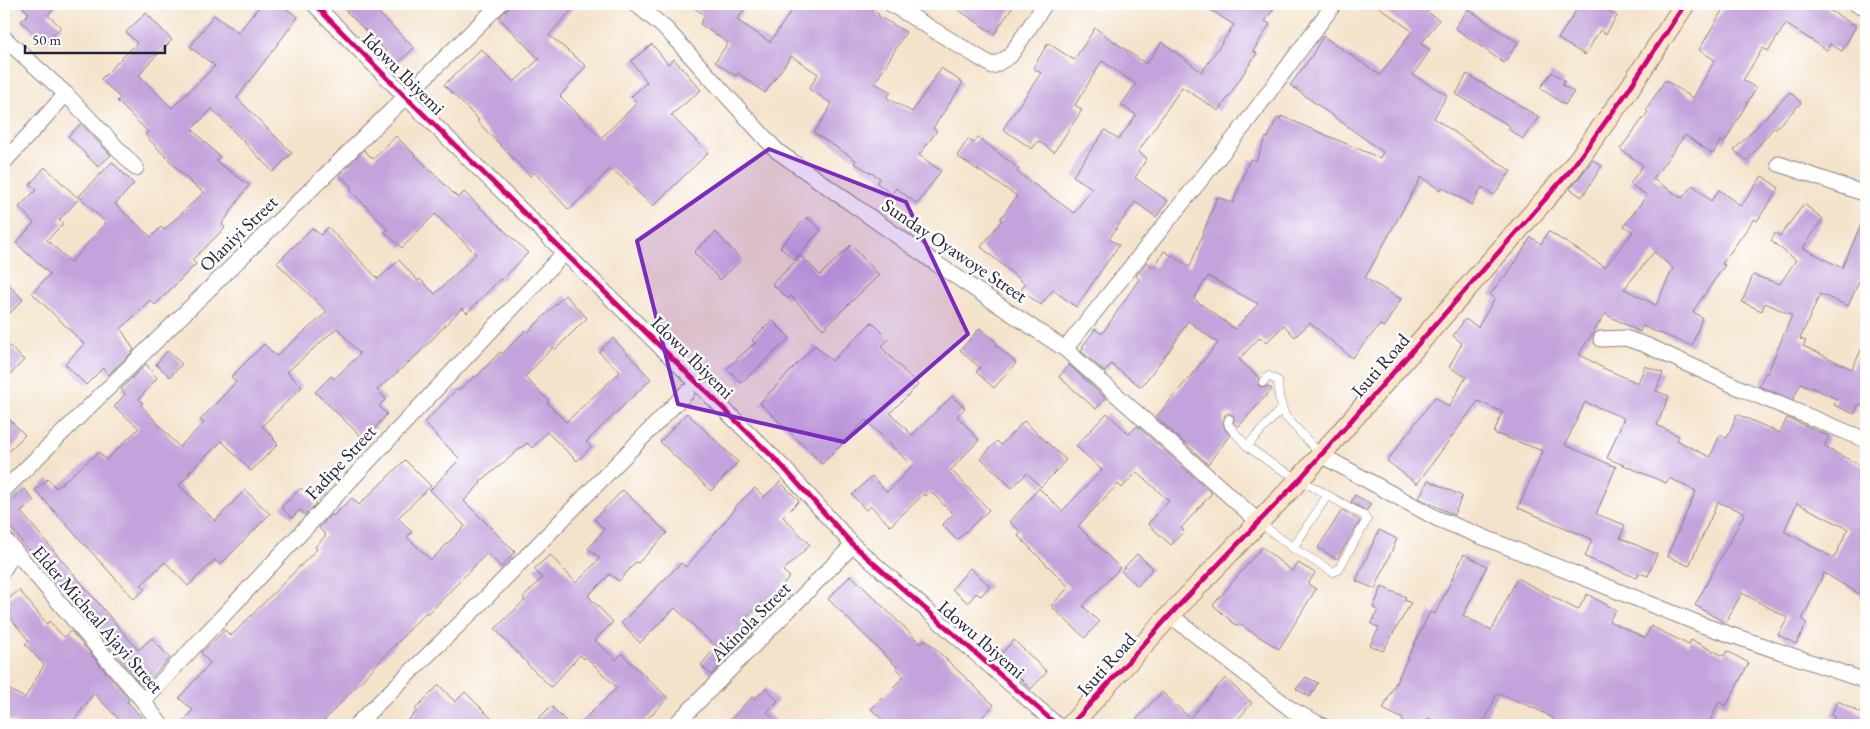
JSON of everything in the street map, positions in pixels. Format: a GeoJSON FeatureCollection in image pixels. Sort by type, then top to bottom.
{"type":"FeatureCollection","features":[{"type":"Feature","properties":{"kind":"street","name":"Idowu Ibiyemi"},"geometry":{"type":"LineString","coordinates":[[314,4],[406,97],[783,467],[853,546],[1057,725]]}},
{"type":"Feature","properties":{"kind":"street","name":"Olaniyi Street"},"geometry":{"type":"LineString","coordinates":[[4,490],[500,4]]}},
{"type":"Feature","properties":{"kind":"street","name":"Sunday Oyawoye Street"},"geometry":{"type":"LineString","coordinates":[[636,4],[667,30],[777,151],[934,262],[1065,348],[1260,523]]}},
{"type":"Feature","properties":{"kind":"street"},"geometry":{"type":"LineString","coordinates":[[891,4],[993,66],[1010,56],[1045,4]]}},
{"type":"Feature","properties":{"kind":"street"},"geometry":{"type":"LineString","coordinates":[[1065,348],[1243,127],[1334,4]]}},
{"type":"Feature","properties":{"kind":"street","name":"Isuti Road"},"geometry":{"type":"LineString","coordinates":[[1071,725],[1170,615],[1260,523],[1321,456],[1569,172],[1625,96],[1685,4]]}},
{"type":"Feature","properties":{"kind":"street"},"geometry":{"type":"LineString","coordinates":[[1856,4],[1866,7]]}},
{"type":"Feature","properties":{"kind":"street"},"geometry":{"type":"LineString","coordinates":[[4,38],[66,94],[136,168]]}},
{"type":"Feature","properties":{"kind":"street"},"geometry":{"type":"LineString","coordinates":[[4,162],[66,94]]}},
{"type":"Feature","properties":{"kind":"street"},"geometry":{"type":"LineString","coordinates":[[1779,164],[1866,194]]}},
{"type":"Feature","properties":{"kind":"street","name":"Fadipe Street"},"geometry":{"type":"LineString","coordinates":[[143,701],[565,252]]}},
{"type":"Feature","properties":{"kind":"street"},"geometry":{"type":"LineString","coordinates":[[1601,340],[1625,338],[1646,345],[1744,390],[1866,440]]}},
{"type":"Feature","properties":{"kind":"street"},"geometry":{"type":"LineString","coordinates":[[356,725],[475,609],[687,392]]}},
{"type":"Feature","properties":{"kind":"street"},"geometry":{"type":"LineString","coordinates":[[1321,456],[1438,519],[1705,626],[1866,681]]}},
{"type":"Feature","properties":{"kind":"street","name":"Elder Micheal Ajayi Street"},"geometry":{"type":"LineString","coordinates":[[4,538],[143,701],[161,725]]}},
{"type":"Feature","properties":{"kind":"street","name":"Akinola Street"},"geometry":{"type":"LineString","coordinates":[[675,725],[853,546]]}},
{"type":"Feature","properties":{"kind":"street"},"geometry":{"type":"LineString","coordinates":[[4,569],[14,551]]}},
{"type":"Feature","properties":{"kind":"street"},"geometry":{"type":"LineString","coordinates":[[1170,615],[1292,710],[1321,725]]}},
{"type":"Feature","properties":{"kind":"lane"},"geometry":{"type":"LineString","coordinates":[[1263,382],[1269,376],[1278,381],[1285,416],[1321,456]]}},
{"type":"Feature","properties":{"kind":"lane"},"geometry":{"type":"LineString","coordinates":[[1247,446],[1282,408]]}},
{"type":"Feature","properties":{"kind":"lane"},"geometry":{"type":"LineString","coordinates":[[1229,418],[1229,426],[1247,446],[1272,464],[1363,515],[1367,520],[1338,570],[1333,572],[1292,548],[1260,523]]}},
{"type":"Feature","properties":{"kind":"lane"},"geometry":{"type":"LineString","coordinates":[[1292,548],[1327,496]]}},
{"type":"Feature","properties":{"kind":"highlighted area"},"geometry":{"type":"Polygon","coordinates":[[[769,149],[906,202],[968,334],[844,442],[678,404],[637,241],[769,149]]]}},
{"type":"Feature","properties":{"kind":"building"},"geometry":{"type":"Polygon","coordinates":[[[19,4],[59,4],[48,15],[61,27],[45,44],[21,21],[29,13],[19,4]]]}},
{"type":"Feature","properties":{"kind":"building"},"geometry":{"type":"Polygon","coordinates":[[[261,4],[280,4],[298,17],[237,98],[292,153],[273,172],[212,109],[192,129],[220,157],[216,161],[249,185],[222,224],[225,228],[192,260],[196,264],[155,305],[150,300],[121,329],[134,350],[108,375],[103,368],[86,385],[65,364],[84,344],[32,293],[50,274],[16,243],[34,223],[19,207],[36,190],[30,184],[45,167],[79,199],[59,220],[63,224],[47,240],[71,262],[106,223],[79,196],[112,162],[134,184],[115,204],[151,237],[161,227],[164,230],[204,192],[192,184],[145,135],[148,132],[117,101],[120,98],[101,79],[137,43],[126,32],[146,13],[172,40],[139,75],[172,108],[215,66],[190,47],[214,15],[238,33],[261,4]]]}},
{"type":"Feature","properties":{"kind":"building"},"geometry":{"type":"Polygon","coordinates":[[[339,4],[389,4],[379,13],[414,48],[398,63],[339,4]]]}},
{"type":"Feature","properties":{"kind":"building"},"geometry":{"type":"Polygon","coordinates":[[[512,4],[577,4],[549,35],[586,66],[560,96],[601,138],[637,103],[631,97],[647,82],[631,61],[652,44],[668,64],[674,59],[701,90],[671,115],[708,153],[653,206],[611,168],[569,210],[534,172],[530,176],[444,85],[481,49],[514,82],[539,59],[499,18],[512,4]]]}},
{"type":"Feature","properties":{"kind":"building"},"geometry":{"type":"Polygon","coordinates":[[[688,4],[748,4],[737,20],[770,42],[796,4],[864,4],[879,14],[878,16],[906,32],[875,83],[891,92],[887,98],[912,112],[941,68],[963,83],[933,128],[937,131],[919,155],[941,171],[917,204],[896,188],[892,194],[877,183],[880,178],[854,163],[856,160],[814,133],[832,104],[809,89],[818,74],[791,56],[765,93],[738,73],[736,76],[715,62],[728,43],[700,24],[705,15],[688,4]]]}},
{"type":"Feature","properties":{"kind":"building"},"geometry":{"type":"Polygon","coordinates":[[[950,4],[1015,4],[994,34],[950,4]]]}},
{"type":"Feature","properties":{"kind":"building"},"geometry":{"type":"Polygon","coordinates":[[[1201,4],[1277,4],[1265,21],[1270,24],[1253,51],[1257,53],[1219,111],[1182,87],[1138,152],[1147,158],[1135,178],[1168,201],[1156,217],[1135,202],[1109,239],[1119,245],[1076,307],[1053,290],[1041,305],[1021,290],[1025,284],[981,247],[1002,220],[1000,219],[1017,196],[957,156],[968,139],[974,143],[978,137],[1019,169],[1017,172],[1074,213],[1092,188],[1073,176],[1105,130],[1119,139],[1136,115],[1121,105],[1136,84],[1102,61],[1075,105],[1082,110],[1054,152],[1038,141],[1032,149],[1003,129],[1041,73],[1033,68],[1048,43],[1074,60],[1095,28],[1146,64],[1162,42],[1202,72],[1234,25],[1201,4]]]}},
{"type":"Feature","properties":{"kind":"building"},"geometry":{"type":"Polygon","coordinates":[[[1375,4],[1416,4],[1439,20],[1421,44],[1430,50],[1413,75],[1447,95],[1434,118],[1511,171],[1494,195],[1482,187],[1472,205],[1442,187],[1440,190],[1421,177],[1365,278],[1401,299],[1384,327],[1380,325],[1352,358],[1310,323],[1295,337],[1284,325],[1266,343],[1260,337],[1239,359],[1259,378],[1259,386],[1264,388],[1267,386],[1272,389],[1238,427],[1234,423],[1233,415],[1228,413],[1225,415],[1223,423],[1230,435],[1208,464],[1156,417],[1218,343],[1188,321],[1172,347],[1141,387],[1111,364],[1105,372],[1081,351],[1084,348],[1082,347],[1095,329],[1102,334],[1139,279],[1136,276],[1147,262],[1154,268],[1164,251],[1190,267],[1217,197],[1233,203],[1250,159],[1256,161],[1266,137],[1268,138],[1277,118],[1280,119],[1281,116],[1380,158],[1383,152],[1290,85],[1311,57],[1323,36],[1380,75],[1412,31],[1375,4]],[[1208,276],[1194,299],[1235,329],[1258,304],[1208,276]]]}},
{"type":"Feature","properties":{"kind":"building"},"geometry":{"type":"Polygon","coordinates":[[[1580,4],[1597,4],[1617,16],[1606,34],[1600,30],[1585,55],[1558,39],[1580,4]]]}},
{"type":"Feature","properties":{"kind":"building"},"geometry":{"type":"Polygon","coordinates":[[[1726,4],[1787,4],[1798,10],[1802,4],[1819,4],[1856,26],[1842,51],[1830,44],[1827,50],[1786,24],[1768,51],[1763,48],[1743,80],[1756,88],[1724,143],[1721,140],[1713,154],[1685,135],[1653,179],[1682,198],[1693,185],[1711,201],[1719,190],[1741,206],[1762,176],[1779,188],[1757,221],[1754,219],[1722,264],[1725,265],[1693,311],[1702,318],[1692,346],[1642,326],[1640,332],[1605,314],[1579,354],[1603,368],[1638,383],[1645,366],[1663,373],[1656,391],[1669,396],[1657,425],[1679,436],[1677,440],[1710,457],[1720,435],[1727,438],[1737,414],[1780,433],[1787,418],[1829,436],[1824,447],[1866,468],[1866,598],[1824,573],[1802,620],[1807,623],[1796,644],[1778,635],[1788,618],[1742,593],[1725,623],[1695,605],[1745,513],[1718,502],[1689,566],[1667,556],[1696,491],[1669,478],[1666,483],[1607,458],[1624,418],[1585,402],[1565,445],[1616,467],[1596,514],[1625,525],[1620,538],[1657,554],[1648,576],[1639,573],[1637,578],[1585,557],[1592,539],[1518,508],[1543,451],[1494,433],[1502,412],[1478,401],[1417,484],[1387,461],[1435,397],[1449,407],[1466,377],[1449,367],[1462,343],[1453,336],[1465,319],[1478,327],[1495,298],[1490,295],[1503,277],[1505,278],[1531,237],[1541,244],[1548,231],[1605,267],[1633,232],[1624,226],[1647,195],[1630,184],[1643,165],[1620,149],[1648,112],[1646,110],[1665,80],[1693,98],[1715,60],[1699,50],[1726,4]],[[1654,252],[1624,289],[1656,305],[1673,268],[1654,252]],[[1797,503],[1784,531],[1834,558],[1848,529],[1797,503]]]}},
{"type":"Feature","properties":{"kind":"building"},"geometry":{"type":"Polygon","coordinates":[[[1468,9],[1518,43],[1504,63],[1455,28],[1468,9]]]}},
{"type":"Feature","properties":{"kind":"building"},"geometry":{"type":"Polygon","coordinates":[[[1552,72],[1565,81],[1562,85],[1574,92],[1565,105],[1540,88],[1552,72]]]}},
{"type":"Feature","properties":{"kind":"building"},"geometry":{"type":"Polygon","coordinates":[[[1467,74],[1539,117],[1523,139],[1508,129],[1510,126],[1456,94],[1467,74]]]}},
{"type":"Feature","properties":{"kind":"building"},"geometry":{"type":"Polygon","coordinates":[[[1790,92],[1801,103],[1775,129],[1773,128],[1747,161],[1734,150],[1790,92]]]}},
{"type":"Feature","properties":{"kind":"building"},"geometry":{"type":"Polygon","coordinates":[[[81,124],[111,155],[98,167],[68,136],[81,124]]]}},
{"type":"Feature","properties":{"kind":"building"},"geometry":{"type":"Polygon","coordinates":[[[396,136],[458,198],[464,192],[528,253],[467,313],[462,308],[417,355],[377,390],[386,399],[379,406],[387,414],[365,440],[315,392],[331,376],[334,379],[360,354],[337,328],[287,372],[302,387],[262,426],[278,444],[251,471],[222,441],[188,473],[190,474],[179,485],[215,521],[245,490],[270,514],[220,565],[215,560],[188,586],[165,562],[141,585],[145,589],[134,599],[35,490],[48,479],[56,488],[99,452],[106,460],[139,428],[114,407],[125,394],[121,389],[146,364],[157,378],[139,399],[143,403],[141,405],[179,447],[204,423],[200,420],[236,382],[231,377],[264,344],[276,356],[327,312],[277,263],[312,228],[321,235],[328,227],[378,279],[399,260],[418,281],[420,279],[435,294],[476,254],[435,214],[402,248],[385,232],[388,229],[350,190],[352,187],[339,175],[364,150],[373,159],[396,136]]]}},
{"type":"Feature","properties":{"kind":"building"},"geometry":{"type":"Polygon","coordinates":[[[1593,160],[1602,166],[1582,197],[1570,189],[1593,160]]]}},
{"type":"Feature","properties":{"kind":"building"},"geometry":{"type":"Polygon","coordinates":[[[1804,204],[1823,219],[1803,248],[1842,268],[1866,213],[1866,266],[1848,306],[1820,294],[1800,339],[1806,341],[1803,346],[1852,369],[1866,340],[1866,407],[1859,404],[1854,414],[1834,405],[1837,399],[1801,383],[1793,400],[1759,386],[1765,373],[1767,374],[1792,315],[1765,303],[1762,311],[1742,302],[1753,275],[1780,284],[1796,260],[1771,241],[1775,233],[1780,236],[1804,204]]]}},
{"type":"Feature","properties":{"kind":"building"},"geometry":{"type":"Polygon","coordinates":[[[807,217],[821,230],[794,260],[780,247],[807,217]]]}},
{"type":"Feature","properties":{"kind":"building"},"geometry":{"type":"Polygon","coordinates":[[[716,232],[741,260],[720,280],[694,252],[716,232]]]}},
{"type":"Feature","properties":{"kind":"building"},"geometry":{"type":"Polygon","coordinates":[[[851,245],[879,275],[823,329],[791,296],[788,299],[772,284],[801,256],[820,275],[851,245]]]}},
{"type":"Feature","properties":{"kind":"building"},"geometry":{"type":"Polygon","coordinates":[[[4,279],[23,300],[4,319],[4,279]]]}},
{"type":"Feature","properties":{"kind":"building"},"geometry":{"type":"Polygon","coordinates":[[[565,295],[587,318],[555,350],[553,347],[525,377],[549,401],[547,403],[566,422],[620,372],[599,352],[613,338],[651,379],[586,442],[591,447],[577,461],[547,432],[532,448],[527,443],[480,482],[464,501],[515,552],[501,567],[487,553],[428,614],[426,612],[320,725],[180,725],[193,710],[179,698],[210,663],[201,653],[225,630],[231,636],[317,549],[315,547],[326,535],[319,528],[331,514],[333,516],[352,498],[359,505],[405,460],[431,486],[398,518],[412,532],[407,537],[431,560],[465,526],[430,490],[460,459],[424,423],[457,389],[459,390],[476,377],[500,352],[502,354],[526,330],[528,332],[565,295]]]}},
{"type":"Feature","properties":{"kind":"building"},"geometry":{"type":"Polygon","coordinates":[[[772,320],[790,338],[741,383],[727,368],[755,343],[752,340],[772,320]]]}},
{"type":"Feature","properties":{"kind":"building"},"geometry":{"type":"Polygon","coordinates":[[[872,322],[889,339],[881,347],[918,385],[890,413],[912,435],[952,396],[965,408],[957,416],[979,440],[951,470],[989,510],[957,540],[942,525],[953,514],[930,491],[926,496],[924,494],[890,526],[871,506],[866,510],[852,495],[872,476],[887,492],[912,466],[866,420],[822,464],[760,403],[815,345],[832,361],[872,322]]]}},
{"type":"Feature","properties":{"kind":"building"},"geometry":{"type":"Polygon","coordinates":[[[980,328],[1016,363],[994,388],[976,372],[980,368],[960,350],[980,328]]]}},
{"type":"Feature","properties":{"kind":"building"},"geometry":{"type":"Polygon","coordinates":[[[4,341],[24,360],[4,381],[4,341]]]}},
{"type":"Feature","properties":{"kind":"building"},"geometry":{"type":"Polygon","coordinates":[[[167,351],[182,364],[170,377],[156,364],[167,351]]]}},
{"type":"Feature","properties":{"kind":"building"},"geometry":{"type":"Polygon","coordinates":[[[1069,365],[1105,398],[1096,409],[1059,377],[1069,365]]]}},
{"type":"Feature","properties":{"kind":"building"},"geometry":{"type":"Polygon","coordinates":[[[687,413],[738,462],[711,491],[660,442],[687,413]]]}},
{"type":"Feature","properties":{"kind":"building"},"geometry":{"type":"Polygon","coordinates":[[[1107,413],[1129,434],[1137,426],[1212,493],[1181,528],[1184,531],[1171,545],[1148,524],[1169,501],[1137,472],[1122,488],[1118,484],[1078,526],[1120,568],[1083,606],[1099,622],[1085,638],[1051,606],[1069,587],[1018,536],[1021,532],[1010,522],[1039,488],[1062,511],[1102,470],[1076,446],[1107,413]]]}},
{"type":"Feature","properties":{"kind":"building"},"geometry":{"type":"Polygon","coordinates":[[[4,414],[25,435],[4,456],[4,414]]]}},
{"type":"Feature","properties":{"kind":"building"},"geometry":{"type":"Polygon","coordinates":[[[1024,421],[1066,460],[1041,487],[1027,473],[1012,488],[981,458],[997,441],[1001,445],[1024,421]]]}},
{"type":"Feature","properties":{"kind":"building"},"geometry":{"type":"Polygon","coordinates":[[[1428,480],[1462,496],[1454,515],[1419,498],[1428,480]]]}},
{"type":"Feature","properties":{"kind":"building"},"geometry":{"type":"Polygon","coordinates":[[[780,482],[799,501],[783,517],[810,545],[783,571],[790,577],[765,604],[762,602],[743,622],[753,633],[711,675],[701,665],[716,647],[675,608],[640,643],[621,623],[681,563],[686,567],[735,507],[755,488],[764,497],[780,482]]]}},
{"type":"Feature","properties":{"kind":"building"},"geometry":{"type":"Polygon","coordinates":[[[301,488],[316,504],[305,515],[300,510],[292,518],[281,507],[301,488]]]}},
{"type":"Feature","properties":{"kind":"building"},"geometry":{"type":"Polygon","coordinates":[[[25,489],[34,501],[21,512],[138,650],[152,638],[170,658],[143,686],[4,519],[4,506],[25,489]]]}},
{"type":"Feature","properties":{"kind":"building"},"geometry":{"type":"Polygon","coordinates":[[[623,490],[667,533],[619,581],[610,574],[588,596],[613,622],[595,640],[616,660],[622,654],[668,698],[641,725],[578,725],[617,688],[586,657],[584,659],[580,655],[551,687],[495,629],[525,600],[523,598],[542,578],[534,569],[550,555],[576,583],[600,558],[588,549],[604,529],[594,519],[623,490]]]}},
{"type":"Feature","properties":{"kind":"building"},"geometry":{"type":"Polygon","coordinates":[[[1355,495],[1371,504],[1366,511],[1351,502],[1355,495]]]}},
{"type":"Feature","properties":{"kind":"building"},"geometry":{"type":"Polygon","coordinates":[[[1342,510],[1360,521],[1337,559],[1318,548],[1342,510]]]}},
{"type":"Feature","properties":{"kind":"building"},"geometry":{"type":"Polygon","coordinates":[[[1379,530],[1397,539],[1375,589],[1356,581],[1379,530]]]}},
{"type":"Feature","properties":{"kind":"building"},"geometry":{"type":"Polygon","coordinates":[[[1262,547],[1293,572],[1298,563],[1315,573],[1308,584],[1316,589],[1279,649],[1239,624],[1237,626],[1213,605],[1262,547]]]}},
{"type":"Feature","properties":{"kind":"building"},"geometry":{"type":"Polygon","coordinates":[[[1137,554],[1153,568],[1138,586],[1121,571],[1137,554]]]}},
{"type":"Feature","properties":{"kind":"building"},"geometry":{"type":"Polygon","coordinates":[[[1464,554],[1487,566],[1463,616],[1492,630],[1517,578],[1578,610],[1587,594],[1616,610],[1609,621],[1645,638],[1651,626],[1689,645],[1691,640],[1724,656],[1727,651],[1749,663],[1726,706],[1719,702],[1708,725],[1550,725],[1553,718],[1497,693],[1483,725],[1445,725],[1429,718],[1425,725],[1410,725],[1402,721],[1403,719],[1383,709],[1430,612],[1435,614],[1464,554]]]}},
{"type":"Feature","properties":{"kind":"building"},"geometry":{"type":"Polygon","coordinates":[[[970,568],[990,586],[981,596],[976,593],[968,603],[952,589],[970,568]]]}},
{"type":"Feature","properties":{"kind":"building"},"geometry":{"type":"Polygon","coordinates":[[[851,575],[921,644],[925,639],[994,705],[974,725],[888,725],[871,709],[904,676],[828,599],[851,575]]]}},
{"type":"Feature","properties":{"kind":"building"},"geometry":{"type":"Polygon","coordinates":[[[1382,587],[1406,597],[1404,600],[1411,603],[1383,651],[1370,645],[1379,628],[1371,624],[1378,610],[1373,608],[1382,587]]]}},
{"type":"Feature","properties":{"kind":"building"},"geometry":{"type":"Polygon","coordinates":[[[19,590],[47,624],[49,621],[64,637],[71,631],[129,699],[127,701],[148,725],[124,725],[94,693],[71,725],[19,725],[4,718],[4,687],[25,698],[44,665],[25,644],[29,641],[4,610],[4,603],[19,590]]]}},
{"type":"Feature","properties":{"kind":"building"},"geometry":{"type":"Polygon","coordinates":[[[1014,640],[1047,672],[1031,689],[1017,675],[1019,672],[1000,655],[1014,640]]]}},
{"type":"Feature","properties":{"kind":"building"},"geometry":{"type":"Polygon","coordinates":[[[1306,677],[1318,683],[1310,697],[1296,689],[1306,677]]]}},
{"type":"Feature","properties":{"kind":"building"},"geometry":{"type":"Polygon","coordinates":[[[1225,678],[1252,703],[1233,725],[1131,725],[1162,692],[1190,718],[1225,678]]]}},
{"type":"Feature","properties":{"kind":"building"},"geometry":{"type":"Polygon","coordinates":[[[439,685],[455,702],[465,692],[498,725],[403,725],[417,711],[415,709],[439,685]]]}},
{"type":"Feature","properties":{"kind":"building"},"geometry":{"type":"Polygon","coordinates":[[[766,688],[778,701],[767,712],[780,725],[725,725],[752,697],[754,699],[766,688]]]}},
{"type":"Feature","properties":{"kind":"building"},"geometry":{"type":"Polygon","coordinates":[[[1838,701],[1866,716],[1866,725],[1830,725],[1835,717],[1831,715],[1838,701]]]}},
{"type":"Feature","properties":{"kind":"building"},"geometry":{"type":"Polygon","coordinates":[[[551,706],[570,725],[532,725],[551,706]]]}},
{"type":"Feature","properties":{"kind":"cycle path"},"geometry":{"type":"LineString","coordinates":[[314,4],[406,97],[783,467],[853,545],[1057,725]]}},
{"type":"Feature","properties":{"kind":"cycle path"},"geometry":{"type":"LineString","coordinates":[[1071,725],[1170,615],[1299,480],[1569,172],[1625,95],[1685,4]]}}]}
